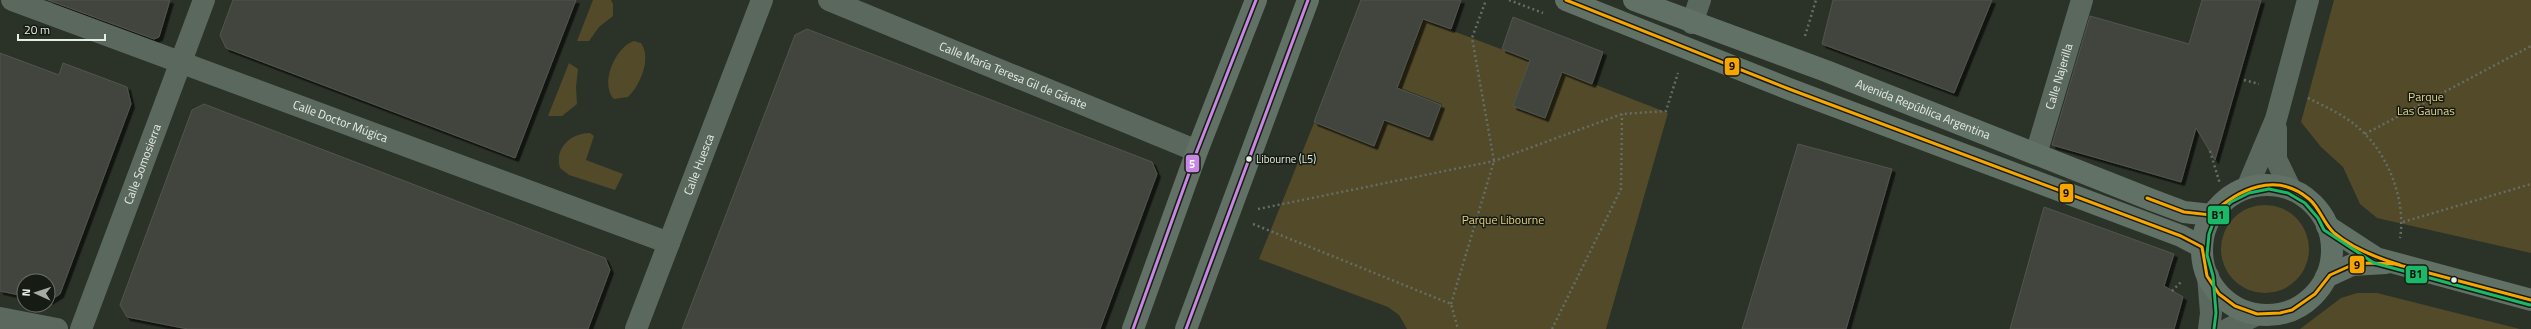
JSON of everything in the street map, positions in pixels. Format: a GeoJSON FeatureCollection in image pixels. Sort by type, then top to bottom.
{"type":"FeatureCollection","features":[{"type":"Feature","properties":{"kind":"main road"},"geometry":{"type":"LineString","coordinates":[[1133,329],[1197,151],[1256,0]]}},
{"type":"Feature","properties":{"kind":"main road"},"geometry":{"type":"LineString","coordinates":[[1186,329],[1308,0]]}},
{"type":"Feature","properties":{"kind":"main road"},"geometry":{"type":"LineString","coordinates":[[1566,0],[1665,41],[1819,100],[2156,226],[2202,247]]}},
{"type":"Feature","properties":{"kind":"main road","name":"Avenida República Argentina"},"geometry":{"type":"LineString","coordinates":[[1634,0],[1826,71],[2184,212],[2218,207]]}},
{"type":"Feature","properties":{"kind":"main road"},"geometry":{"type":"LineString","coordinates":[[2268,184],[2290,188],[2308,199],[2322,215],[2331,235],[2332,256],[2326,277],[2315,295],[2298,308],[2277,315],[2256,315],[2236,308],[2218,294],[2208,276],[2202,255],[2202,247],[2204,233],[2218,207],[2247,188],[2268,184]]}},
{"type":"Feature","properties":{"kind":"main road"},"geometry":{"type":"LineString","coordinates":[[2327,226],[2376,258],[2531,300]]}},
{"type":"Feature","properties":{"kind":"main road"},"geometry":{"type":"LineString","coordinates":[[2326,277],[2352,265],[2376,262],[2395,264]]}},
{"type":"Feature","properties":{"kind":"street","name":"Calle Doctor Múgica"},"geometry":{"type":"LineString","coordinates":[[12,0],[669,242]]}},
{"type":"Feature","properties":{"kind":"street","name":"Calle Somosierra"},"geometry":{"type":"LineString","coordinates":[[81,329],[204,0]]}},
{"type":"Feature","properties":{"kind":"street","name":"Calle Huesca"},"geometry":{"type":"LineString","coordinates":[[636,329],[762,0]]}},
{"type":"Feature","properties":{"kind":"street","name":"Calle María Teresa Gil de Gárate"},"geometry":{"type":"LineString","coordinates":[[828,0],[1197,151]]}},
{"type":"Feature","properties":{"kind":"street"},"geometry":{"type":"LineString","coordinates":[[1700,0],[1701,26]]}},
{"type":"Feature","properties":{"kind":"street","name":"Calle Najerilla"},"geometry":{"type":"LineString","coordinates":[[2036,154],[2082,0]]}},
{"type":"Feature","properties":{"kind":"street"},"geometry":{"type":"LineString","coordinates":[[2247,188],[2276,119],[2308,0]]}},
{"type":"Feature","properties":{"kind":"street"},"geometry":{"type":"LineString","coordinates":[[2276,119],[2276,159],[2290,188]]}},
{"type":"Feature","properties":{"kind":"street"},"geometry":{"type":"LineString","coordinates":[[2208,276],[2211,313],[2209,329]]}},
{"type":"Feature","properties":{"kind":"street"},"geometry":{"type":"LineString","coordinates":[[2228,329],[2256,315]]}},
{"type":"Feature","properties":{"kind":"street"},"geometry":{"type":"LineString","coordinates":[[0,318],[57,329]]}},
{"type":"Feature","properties":{"kind":"path"},"geometry":{"type":"LineString","coordinates":[[1458,329],[1451,304],[1494,161],[1472,38],[1486,0]]}},
{"type":"Feature","properties":{"kind":"path"},"geometry":{"type":"LineString","coordinates":[[1797,60],[1816,0]]}},
{"type":"Feature","properties":{"kind":"path"},"geometry":{"type":"LineString","coordinates":[[2365,134],[2531,46]]}},
{"type":"Feature","properties":{"kind":"path"},"geometry":{"type":"LineString","coordinates":[[1228,215],[1494,161],[1622,114],[1666,111],[1679,71]]}},
{"type":"Feature","properties":{"kind":"path"},"geometry":{"type":"LineString","coordinates":[[2283,91],[2304,96],[2340,113],[2365,134],[2387,165],[2398,197],[2403,222],[2395,264]]}},
{"type":"Feature","properties":{"kind":"path"},"geometry":{"type":"LineString","coordinates":[[1552,329],[1621,189],[1622,114]]}},
{"type":"Feature","properties":{"kind":"path"},"geometry":{"type":"LineString","coordinates":[[2210,151],[2218,207]]}},
{"type":"Feature","properties":{"kind":"path"},"geometry":{"type":"LineString","coordinates":[[2403,222],[2531,184]]}},
{"type":"Feature","properties":{"kind":"path"},"geometry":{"type":"LineString","coordinates":[[1228,215],[1451,304]]}},
{"type":"Feature","properties":{"kind":"green space"},"geometry":{"type":"Polygon","coordinates":[[[593,0],[611,0],[613,4],[613,16],[599,27],[589,41],[577,41],[593,0]]]}},
{"type":"Feature","properties":{"kind":"green space","name":"Parque Las Gaunas"},"geometry":{"type":"Polygon","coordinates":[[[2334,0],[2531,0],[2531,253],[2377,218],[2360,204],[2343,167],[2321,147],[2301,122],[2334,0]]]}},
{"type":"Feature","properties":{"kind":"green space","name":"Parque Libourne"},"geometry":{"type":"Polygon","coordinates":[[[1424,20],[1530,60],[1513,105],[1545,118],[1563,72],[1668,113],[1606,329],[1407,329],[1399,315],[1388,307],[1259,259],[1314,123],[1374,146],[1384,121],[1429,138],[1442,104],[1398,87],[1424,20]]]}},
{"type":"Feature","properties":{"kind":"green space"},"geometry":{"type":"Polygon","coordinates":[[[634,41],[641,43],[644,49],[645,64],[643,72],[637,86],[628,97],[614,99],[608,84],[612,66],[621,50],[627,44],[634,41]]]}},
{"type":"Feature","properties":{"kind":"green space"},"geometry":{"type":"Polygon","coordinates":[[[569,63],[578,69],[576,87],[577,104],[562,116],[548,116],[569,63]]]}},
{"type":"Feature","properties":{"kind":"green space"},"geometry":{"type":"Polygon","coordinates":[[[590,133],[594,136],[586,160],[623,174],[615,190],[569,175],[560,168],[559,154],[566,143],[576,136],[590,133]]]}},
{"type":"Feature","properties":{"kind":"green space"},"geometry":{"type":"Polygon","coordinates":[[[2265,205],[2282,209],[2296,218],[2305,232],[2309,249],[2305,266],[2296,280],[2282,289],[2265,293],[2248,289],[2234,280],[2225,266],[2221,249],[2225,232],[2234,218],[2248,209],[2265,205]]]}},
{"type":"Feature","properties":{"kind":"green space"},"geometry":{"type":"Polygon","coordinates":[[[2357,293],[2377,293],[2520,329],[2300,329],[2341,298],[2357,293]]]}},
{"type":"Feature","properties":{"kind":"building"},"geometry":{"type":"Polygon","coordinates":[[[48,0],[170,0],[159,37],[154,39],[48,0]]]}},
{"type":"Feature","properties":{"kind":"building"},"geometry":{"type":"Polygon","coordinates":[[[233,0],[576,0],[515,158],[226,48],[220,35],[233,0]]]}},
{"type":"Feature","properties":{"kind":"building"},"geometry":{"type":"Polygon","coordinates":[[[1361,0],[1461,0],[1451,29],[1423,19],[1397,88],[1441,105],[1429,137],[1384,120],[1374,146],[1314,122],[1361,0]]]}},
{"type":"Feature","properties":{"kind":"building"},"geometry":{"type":"Polygon","coordinates":[[[1833,0],[1992,0],[1954,93],[1822,44],[1833,0]]]}},
{"type":"Feature","properties":{"kind":"building"},"geometry":{"type":"Polygon","coordinates":[[[2202,0],[2261,0],[2215,160],[2196,128],[2181,182],[2052,145],[2090,16],[2189,44],[2202,0]]]}},
{"type":"Feature","properties":{"kind":"building"},"geometry":{"type":"Polygon","coordinates":[[[1513,17],[1603,52],[1592,84],[1562,72],[1545,118],[1513,106],[1530,60],[1502,49],[1513,17]]]}},
{"type":"Feature","properties":{"kind":"building"},"geometry":{"type":"Polygon","coordinates":[[[807,29],[1152,162],[1157,174],[1100,329],[682,329],[795,35],[807,29]]]}},
{"type":"Feature","properties":{"kind":"building"},"geometry":{"type":"Polygon","coordinates":[[[0,53],[59,75],[63,63],[127,87],[131,104],[60,294],[56,297],[56,273],[16,273],[16,294],[0,291],[0,53]]]}},
{"type":"Feature","properties":{"kind":"building"},"geometry":{"type":"Polygon","coordinates":[[[204,104],[605,258],[610,270],[588,329],[188,329],[127,317],[120,305],[192,110],[204,104]]]}},
{"type":"Feature","properties":{"kind":"building"},"geometry":{"type":"Polygon","coordinates":[[[1798,144],[1892,169],[1846,329],[1742,329],[1798,144]]]}},
{"type":"Feature","properties":{"kind":"building"},"geometry":{"type":"Polygon","coordinates":[[[2044,207],[2174,254],[2164,286],[2183,297],[2174,329],[2010,329],[2044,207]]]}},
{"type":"Feature","properties":{"kind":"transit line","name":"5"},"geometry":{"type":"LineString","coordinates":[[1133,329],[1197,151],[1256,0]]}},
{"type":"Feature","properties":{"kind":"transit line","name":"5"},"geometry":{"type":"LineString","coordinates":[[1186,329],[1308,0]]}},
{"type":"Feature","properties":{"kind":"transit line","name":"9"},"geometry":{"type":"LineString","coordinates":[[1566,0],[1789,89],[2181,236],[2202,247],[2207,276],[2219,294],[2235,306],[2257,314],[2280,313],[2292,310],[2315,294],[2330,275],[2350,266],[2368,263],[2395,264],[2531,300]]}},
{"type":"Feature","properties":{"kind":"transit line","name":"9"},"geometry":{"type":"LineString","coordinates":[[2147,198],[2184,212],[2211,215],[2233,198],[2245,191],[2271,185],[2284,186],[2309,199],[2330,229],[2341,239],[2366,252],[2400,265]]}},
{"type":"Feature","properties":{"kind":"transit line","name":"B1"},"geometry":{"type":"LineString","coordinates":[[2214,329],[2216,313],[2213,276],[2207,255],[2209,234],[2215,218],[2231,202],[2249,193],[2269,189],[2288,193],[2305,203],[2318,218],[2324,230],[2374,263],[2530,305]]}},
{"type":"Feature","properties":{"kind":"place","name":"Libourne (L5)"},"geometry":{"type":"Point","coordinates":[1249,159]}}]}
